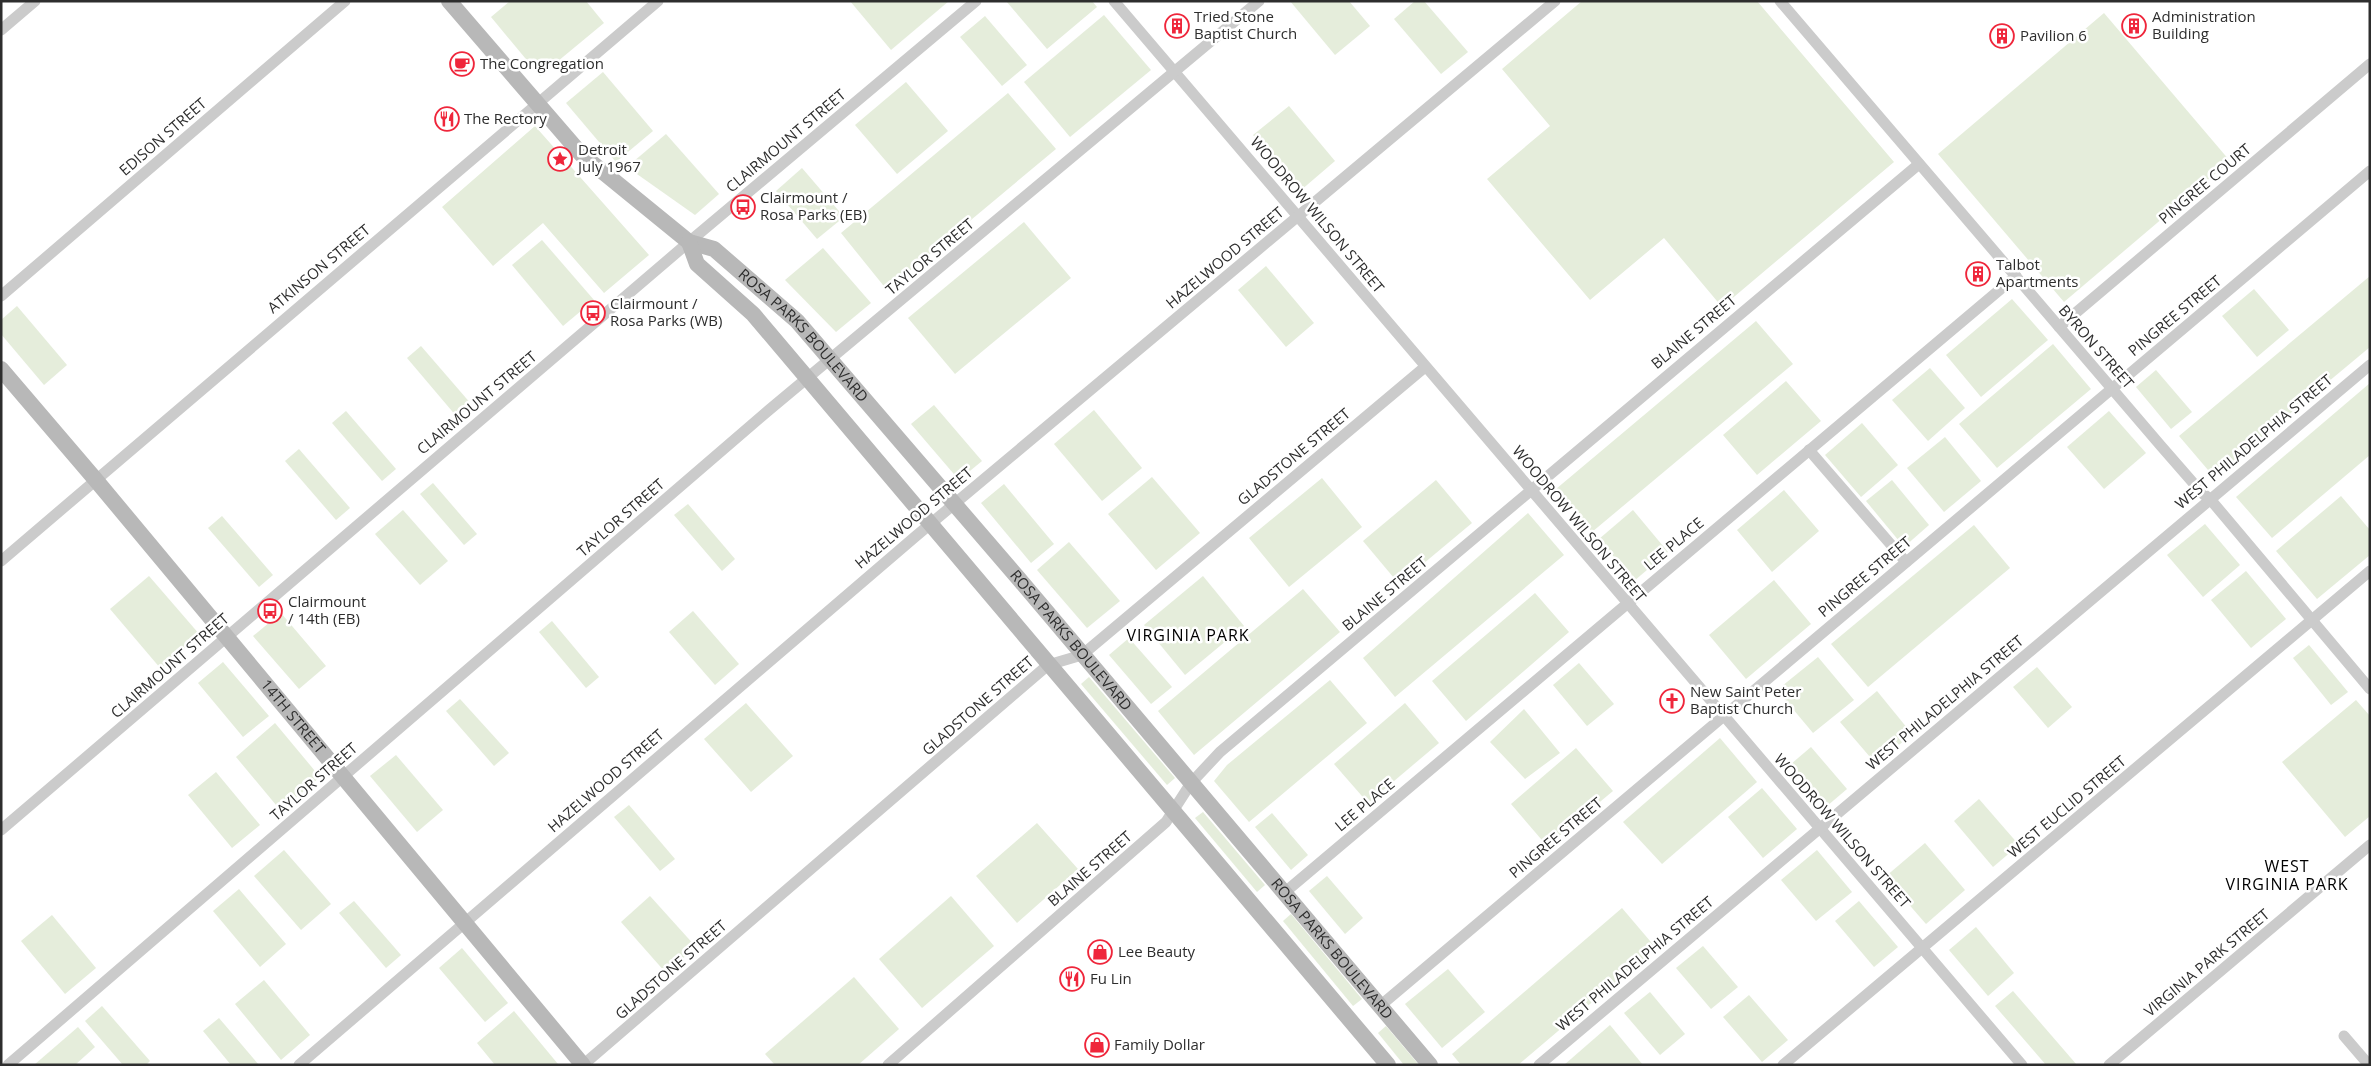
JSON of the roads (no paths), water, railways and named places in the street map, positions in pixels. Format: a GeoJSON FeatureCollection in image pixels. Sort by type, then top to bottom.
{"type":"FeatureCollection","features":[{"type":"Feature","properties":{"kind":"street"},"geometry":{"type":"LineString","coordinates":[[1,30],[35,1]]}},
{"type":"Feature","properties":{"kind":"street","name":"EDISON STREET"},"geometry":{"type":"LineString","coordinates":[[1,296],[345,1]]}},
{"type":"Feature","properties":{"kind":"street","name":"ROSA PARKS BOULEVARD"},"geometry":{"type":"LineString","coordinates":[[449,1],[581,154],[689,242],[714,249],[796,322],[831,359],[1430,1065]]}},
{"type":"Feature","properties":{"kind":"street","name":"ATKINSON STREET"},"geometry":{"type":"LineString","coordinates":[[1,561],[658,1]]}},
{"type":"Feature","properties":{"kind":"street","name":"CLAIRMOUNT STREET"},"geometry":{"type":"LineString","coordinates":[[1,830],[689,242],[976,1]]}},
{"type":"Feature","properties":{"kind":"street","name":"WOODROW WILSON STREET"},"geometry":{"type":"LineString","coordinates":[[1114,1],[2022,1065]]}},
{"type":"Feature","properties":{"kind":"street","name":"TAYLOR STREET"},"geometry":{"type":"LineString","coordinates":[[8,1065],[807,379],[1259,1]]}},
{"type":"Feature","properties":{"kind":"street","name":"HAZELWOOD STREET"},"geometry":{"type":"LineString","coordinates":[[299,1065],[929,525],[1555,1]]}},
{"type":"Feature","properties":{"kind":"street","name":"BYRON STREET"},"geometry":{"type":"LineString","coordinates":[[1780,1],[2202,493],[2210,499],[2370,690]]}},
{"type":"Feature","properties":{"kind":"street","name":"PINGREE COURT"},"geometry":{"type":"LineString","coordinates":[[2059,327],[2370,64]]}},
{"type":"Feature","properties":{"kind":"street","name":"BLAINE STREET"},"geometry":{"type":"LineString","coordinates":[[888,1065],[1166,822],[1192,783],[1220,752],[1919,164]]}},
{"type":"Feature","properties":{"kind":"street","name":"PINGREE STREET"},"geometry":{"type":"LineString","coordinates":[[1380,1006],[2370,171]]}},
{"type":"Feature","properties":{"kind":"street","name":"ROSA PARKS BOULEVARD"},"geometry":{"type":"LineString","coordinates":[[689,242],[697,264],[753,314],[929,525],[1388,1065]]}},
{"type":"Feature","properties":{"kind":"street","name":"LEE PLACE"},"geometry":{"type":"LineString","coordinates":[[1284,893],[2016,276]]}},
{"type":"Feature","properties":{"kind":"street","name":"WEST PHILADELPHIA STREET"},"geometry":{"type":"LineString","coordinates":[[1538,1065],[2370,365]]}},
{"type":"Feature","properties":{"kind":"street","name":"GLADSTONE STREET"},"geometry":{"type":"LineString","coordinates":[[583,1065],[1048,665],[1082,655],[1426,367]]}},
{"type":"Feature","properties":{"kind":"street","name":"14TH STREET"},"geometry":{"type":"LineString","coordinates":[[1,369],[96,479],[583,1065]]}},
{"type":"Feature","properties":{"kind":"street"},"geometry":{"type":"LineString","coordinates":[[1809,450],[1906,562]]}},
{"type":"Feature","properties":{"kind":"street","name":"WEST EUCLID STREET"},"geometry":{"type":"LineString","coordinates":[[1783,1065],[2370,571]]}},
{"type":"Feature","properties":{"kind":"street","name":"VIRGINIA PARK STREET"},"geometry":{"type":"LineString","coordinates":[[2110,1065],[2370,845]]}},
{"type":"Feature","properties":{"kind":"street"},"geometry":{"type":"LineString","coordinates":[[2344,1036],[2368,1065]]}},
{"type":"Feature","properties":{"kind":"place","name":"Tried Stone Baptist Church"},"geometry":{"type":"Point","coordinates":[1177,26]}},
{"type":"Feature","properties":{"kind":"place","name":"Administration Building"},"geometry":{"type":"Point","coordinates":[2134,26]}},
{"type":"Feature","properties":{"kind":"place","name":"Pavilion 6"},"geometry":{"type":"Point","coordinates":[2002,36]}},
{"type":"Feature","properties":{"kind":"place","name":"The Congregation"},"geometry":{"type":"Point","coordinates":[462,64]}},
{"type":"Feature","properties":{"kind":"place","name":"The Rectory"},"geometry":{"type":"Point","coordinates":[447,119]}},
{"type":"Feature","properties":{"kind":"place","name":"Detroit July 1967"},"geometry":{"type":"Point","coordinates":[560,159]}},
{"type":"Feature","properties":{"kind":"place","name":"Clairmount / Rosa Parks (EB)"},"geometry":{"type":"Point","coordinates":[743,207]}},
{"type":"Feature","properties":{"kind":"place","name":"Talbot Apartments"},"geometry":{"type":"Point","coordinates":[1978,274]}},
{"type":"Feature","properties":{"kind":"place","name":"Clairmount / Rosa Parks (WB)"},"geometry":{"type":"Point","coordinates":[593,313]}},
{"type":"Feature","properties":{"kind":"place","name":"Clairmount / 14th (EB)"},"geometry":{"type":"Point","coordinates":[270,611]}},
{"type":"Feature","properties":{"kind":"place","name":"New Saint Peter Baptist Church"},"geometry":{"type":"Point","coordinates":[1672,701]}},
{"type":"Feature","properties":{"kind":"place","name":"Lee Beauty"},"geometry":{"type":"Point","coordinates":[1100,952]}},
{"type":"Feature","properties":{"kind":"place","name":"Fu Lin"},"geometry":{"type":"Point","coordinates":[1072,979]}},
{"type":"Feature","properties":{"kind":"place","name":"Family Dollar"},"geometry":{"type":"Point","coordinates":[1097,1045]}},
{"type":"Feature","properties":{"kind":"district","name":"VIRGINIA PARK"},"geometry":{"type":"Point","coordinates":[1188,635]}},
{"type":"Feature","properties":{"kind":"district","name":"WEST VIRGINIA PARK"},"geometry":{"type":"Point","coordinates":[2287,875]}}]}
